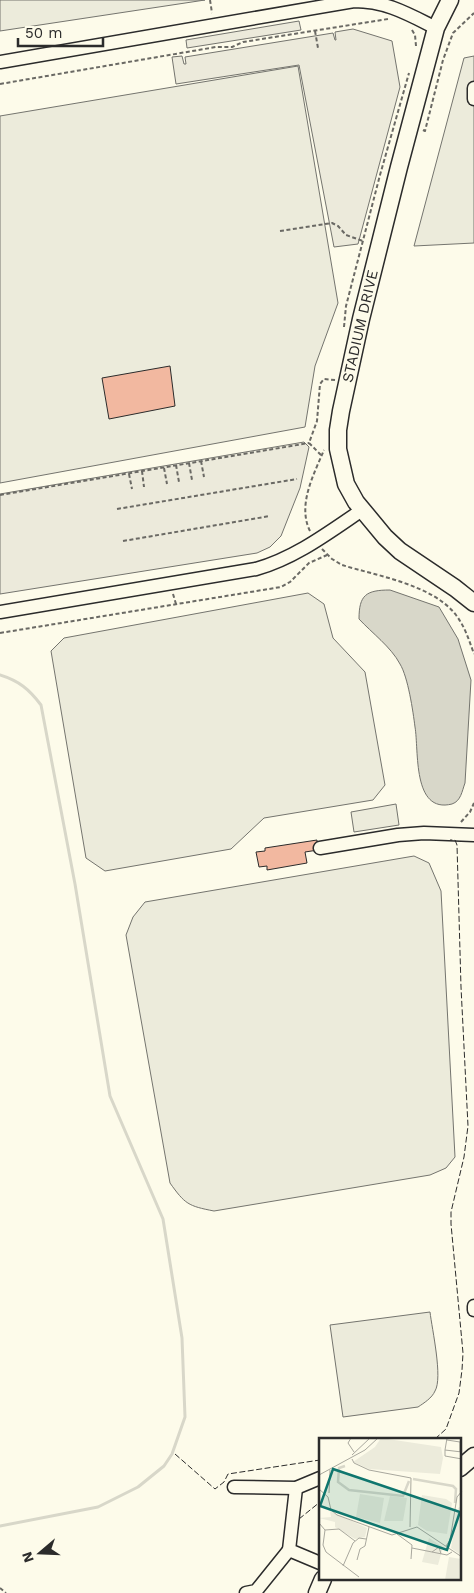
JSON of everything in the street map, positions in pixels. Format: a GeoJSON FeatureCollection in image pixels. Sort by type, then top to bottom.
{"type":"FeatureCollection","features":[{"type":"Feature","properties":{"kind":"main road","name":"STADIUM DRIVE"},"geometry":{"type":"LineString","coordinates":[[450,0],[436,28],[361,319],[338,430],[338,449],[346,484],[356,502],[386,538],[400,551],[474,603]]}},
{"type":"Feature","properties":{"kind":"main road"},"geometry":{"type":"LineString","coordinates":[[462,1466],[474,1456]]}},
{"type":"Feature","properties":{"kind":"main road"},"geometry":{"type":"LineString","coordinates":[[318,1593],[322,1580]]}},
{"type":"Feature","properties":{"kind":"street"},"geometry":{"type":"LineString","coordinates":[[0,62],[354,2],[380,3],[401,10],[436,28]]}},
{"type":"Feature","properties":{"kind":"street"},"geometry":{"type":"LineString","coordinates":[[474,88],[474,99]]}},
{"type":"Feature","properties":{"kind":"street"},"geometry":{"type":"LineString","coordinates":[[0,612],[227,574],[272,564],[295,554],[362,510]]}},
{"type":"Feature","properties":{"kind":"street"},"geometry":{"type":"LineString","coordinates":[[320,848],[398,835],[424,833],[474,835]]}},
{"type":"Feature","properties":{"kind":"street"},"geometry":{"type":"LineString","coordinates":[[234,1487],[296,1488],[319,1478]]}},
{"type":"Feature","properties":{"kind":"street"},"geometry":{"type":"LineString","coordinates":[[255,1592],[289,1550],[296,1488]]}},
{"type":"Feature","properties":{"kind":"street"},"geometry":{"type":"LineString","coordinates":[[289,1550],[319,1563]]}},
{"type":"Feature","properties":{"kind":"path"},"geometry":{"type":"LineString","coordinates":[[425,131],[443,60],[453,33],[474,13]]}},
{"type":"Feature","properties":{"kind":"path"},"geometry":{"type":"LineString","coordinates":[[0,84],[216,47],[232,47],[243,42],[390,18]]}},
{"type":"Feature","properties":{"kind":"path"},"geometry":{"type":"LineString","coordinates":[[410,29],[415,35],[416,49]]}},
{"type":"Feature","properties":{"kind":"path"},"geometry":{"type":"LineString","coordinates":[[315,31],[318,48]]}},
{"type":"Feature","properties":{"kind":"path"},"geometry":{"type":"LineString","coordinates":[[394,123],[411,66]]}},
{"type":"Feature","properties":{"kind":"path"},"geometry":{"type":"LineString","coordinates":[[280,231],[332,223],[338,226],[346,235],[363,241]]}},
{"type":"Feature","properties":{"kind":"path"},"geometry":{"type":"LineString","coordinates":[[309,443],[317,420],[320,384],[324,379],[335,380]]}},
{"type":"Feature","properties":{"kind":"path"},"geometry":{"type":"LineString","coordinates":[[309,443],[322,456]]}},
{"type":"Feature","properties":{"kind":"path"},"geometry":{"type":"LineString","coordinates":[[0,495],[309,443]]}},
{"type":"Feature","properties":{"kind":"path"},"geometry":{"type":"LineString","coordinates":[[201,461],[204,478]]}},
{"type":"Feature","properties":{"kind":"path"},"geometry":{"type":"LineString","coordinates":[[188,463],[192,480]]}},
{"type":"Feature","properties":{"kind":"path"},"geometry":{"type":"LineString","coordinates":[[176,465],[179,482]]}},
{"type":"Feature","properties":{"kind":"path"},"geometry":{"type":"LineString","coordinates":[[164,468],[166,484]]}},
{"type":"Feature","properties":{"kind":"path"},"geometry":{"type":"LineString","coordinates":[[142,471],[144,487]]}},
{"type":"Feature","properties":{"kind":"path"},"geometry":{"type":"LineString","coordinates":[[129,473],[132,489]]}},
{"type":"Feature","properties":{"kind":"path"},"geometry":{"type":"LineString","coordinates":[[118,509],[297,479]]}},
{"type":"Feature","properties":{"kind":"path"},"geometry":{"type":"LineString","coordinates":[[123,541],[270,516]]}},
{"type":"Feature","properties":{"kind":"path"},"geometry":{"type":"LineString","coordinates":[[321,548],[327,555],[342,565],[408,585],[435,596],[448,606],[460,621],[474,654]]}},
{"type":"Feature","properties":{"kind":"path"},"geometry":{"type":"LineString","coordinates":[[0,633],[281,587],[290,582],[309,563],[327,555]]}},
{"type":"Feature","properties":{"kind":"path"},"geometry":{"type":"LineString","coordinates":[[172,590],[176,604]]}},
{"type":"Feature","properties":{"kind":"path"},"geometry":{"type":"LineString","coordinates":[[0,1588],[6,1593]]}},
{"type":"Feature","properties":{"kind":"shaded area"},"geometry":{"type":"Polygon","coordinates":[[[0,0],[205,0],[0,31],[0,0]]]}},
{"type":"Feature","properties":{"kind":"shaded area"},"geometry":{"type":"Polygon","coordinates":[[[299,21],[301,30],[187,48],[186,40],[299,21]]]}},
{"type":"Feature","properties":{"kind":"shaded area"},"geometry":{"type":"Polygon","coordinates":[[[353,29],[392,41],[400,87],[358,244],[334,247],[299,65],[176,84],[172,57],[182,56],[184,64],[186,64],[185,57],[333,33],[336,40],[335,32],[353,29]]]}},
{"type":"Feature","properties":{"kind":"shaded area"},"geometry":{"type":"Polygon","coordinates":[[[474,56],[474,243],[414,246],[464,58],[474,56]]]}},
{"type":"Feature","properties":{"kind":"shaded area"},"geometry":{"type":"Polygon","coordinates":[[[298,66],[338,303],[315,366],[305,427],[0,483],[0,116],[298,66]]]}},
{"type":"Feature","properties":{"kind":"shaded area"},"geometry":{"type":"Polygon","coordinates":[[[304,442],[309,447],[300,488],[281,536],[270,547],[257,553],[0,594],[0,494],[304,442]]]}},
{"type":"Feature","properties":{"kind":"shaded area"},"geometry":{"type":"Polygon","coordinates":[[[390,590],[439,607],[458,639],[471,680],[465,783],[459,798],[452,804],[439,805],[430,799],[424,790],[420,778],[408,685],[403,670],[392,652],[359,619],[362,599],[375,591],[390,590]]]}},
{"type":"Feature","properties":{"kind":"shaded area"},"geometry":{"type":"Polygon","coordinates":[[[308,593],[324,604],[333,638],[365,672],[385,785],[373,800],[264,818],[231,849],[105,871],[86,858],[51,651],[64,638],[308,593]]]}},
{"type":"Feature","properties":{"kind":"shaded area"},"geometry":{"type":"Polygon","coordinates":[[[396,804],[399,825],[354,832],[351,812],[396,804]]]}},
{"type":"Feature","properties":{"kind":"shaded area"},"geometry":{"type":"Polygon","coordinates":[[[414,856],[429,863],[441,891],[455,1157],[446,1168],[430,1175],[214,1211],[188,1203],[170,1183],[126,935],[133,917],[145,902],[414,856]]]}},
{"type":"Feature","properties":{"kind":"shaded area"},"geometry":{"type":"Polygon","coordinates":[[[430,1312],[438,1376],[437,1385],[432,1396],[418,1407],[343,1417],[330,1325],[430,1312]]]}},
{"type":"Feature","properties":{"kind":"building"},"geometry":{"type":"Polygon","coordinates":[[[170,366],[175,406],[109,419],[102,378],[170,366]]]}},
{"type":"Feature","properties":{"kind":"building"},"geometry":{"type":"Polygon","coordinates":[[[317,840],[318,850],[305,852],[307,863],[267,870],[267,866],[259,867],[256,852],[265,851],[265,848],[317,840]]]}},
{"type":"Feature","properties":{"kind":"waterway"},"geometry":{"type":"LineString","coordinates":[[0,675],[23,686],[41,705],[75,884],[110,1096],[163,1219],[182,1338],[185,1417],[172,1454],[164,1466],[138,1487],[98,1507],[0,1526]]}},
{"type":"Feature","properties":{"kind":"fence"},"geometry":{"type":"LineString","coordinates":[[436,1438],[446,1429],[459,1393],[463,1353],[451,1212],[464,1157],[468,1126],[461,987],[457,845],[455,840],[450,840]]}},
{"type":"Feature","properties":{"kind":"fence"},"geometry":{"type":"LineString","coordinates":[[175,1454],[215,1489],[224,1482],[228,1474],[319,1460]]}},
{"type":"Feature","properties":{"kind":"fence"},"geometry":{"type":"LineString","coordinates":[[299,1519],[319,1503]]}}]}
